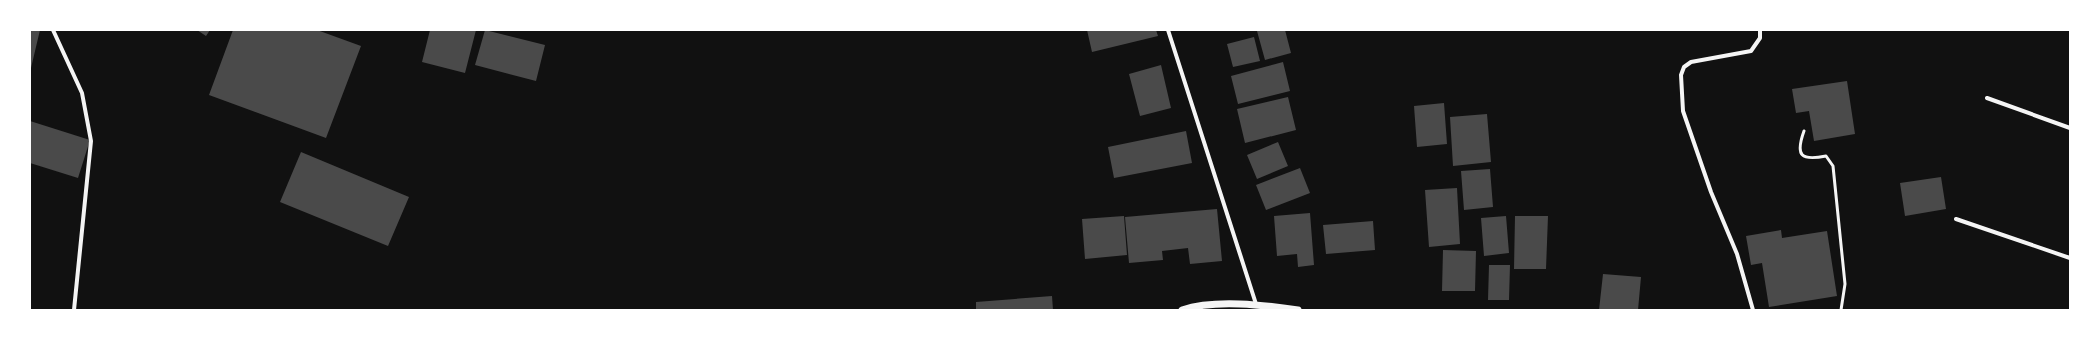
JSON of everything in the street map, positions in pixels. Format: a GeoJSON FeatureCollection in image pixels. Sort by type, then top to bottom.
{"type":"FeatureCollection","features":[{"type":"Feature","properties":{"kind":"street"},"geometry":{"type":"LineString","coordinates":[[53,30],[82,93],[91,141],[74,310]]}},
{"type":"Feature","properties":{"kind":"street"},"geometry":{"type":"LineString","coordinates":[[1168,30],[1256,304]]}},
{"type":"Feature","properties":{"kind":"street"},"geometry":{"type":"LineString","coordinates":[[1753,310],[1737,254],[1711,192],[1683,111],[1680,87],[1681,75],[1684,67],[1691,62],[1751,51],[1760,38],[1760,30]]}},
{"type":"Feature","properties":{"kind":"street"},"geometry":{"type":"LineString","coordinates":[[1987,98],[2070,128]]}},
{"type":"Feature","properties":{"kind":"street"},"geometry":{"type":"LineString","coordinates":[[1956,219],[2070,258]]}},
{"type":"Feature","properties":{"kind":"street"},"geometry":{"type":"LineString","coordinates":[[1182,310],[1194,306],[1256,304],[1298,310]]}},
{"type":"Feature","properties":{"kind":"lane"},"geometry":{"type":"LineString","coordinates":[[1804,131],[1799,146],[1801,153],[1807,158],[1811,159],[1826,156],[1833,166],[1845,284],[1841,310]]}},
{"type":"Feature","properties":{"kind":"building"},"geometry":{"type":"Polygon","coordinates":[[[30,30],[40,30],[31,68],[30,68],[30,30]]]}},
{"type":"Feature","properties":{"kind":"building"},"geometry":{"type":"Polygon","coordinates":[[[197,30],[210,30],[206,36],[197,30]]]}},
{"type":"Feature","properties":{"kind":"building"},"geometry":{"type":"Polygon","coordinates":[[[233,30],[317,30],[361,46],[326,138],[209,95],[233,30]]]}},
{"type":"Feature","properties":{"kind":"building"},"geometry":{"type":"Polygon","coordinates":[[[430,30],[476,30],[465,73],[422,62],[430,30]]]}},
{"type":"Feature","properties":{"kind":"building"},"geometry":{"type":"Polygon","coordinates":[[[485,30],[545,45],[536,81],[475,65],[485,30]]]}},
{"type":"Feature","properties":{"kind":"building"},"geometry":{"type":"Polygon","coordinates":[[[1087,30],[1156,30],[1158,36],[1092,52],[1087,30]]]}},
{"type":"Feature","properties":{"kind":"building"},"geometry":{"type":"Polygon","coordinates":[[[1285,30],[1291,53],[1265,60],[1257,31],[1285,30]]]}},
{"type":"Feature","properties":{"kind":"building"},"geometry":{"type":"Polygon","coordinates":[[[1254,37],[1260,61],[1233,67],[1227,44],[1254,37]]]}},
{"type":"Feature","properties":{"kind":"building"},"geometry":{"type":"Polygon","coordinates":[[[1283,62],[1290,91],[1238,104],[1231,76],[1283,62]]]}},
{"type":"Feature","properties":{"kind":"building"},"geometry":{"type":"Polygon","coordinates":[[[1161,65],[1171,108],[1140,116],[1129,74],[1161,65]]]}},
{"type":"Feature","properties":{"kind":"building"},"geometry":{"type":"Polygon","coordinates":[[[1847,81],[1855,134],[1814,141],[1809,111],[1796,113],[1792,89],[1847,81]]]}},
{"type":"Feature","properties":{"kind":"building"},"geometry":{"type":"Polygon","coordinates":[[[1288,97],[1296,130],[1245,143],[1237,109],[1288,97]]]}},
{"type":"Feature","properties":{"kind":"building"},"geometry":{"type":"Polygon","coordinates":[[[1444,103],[1447,144],[1417,147],[1414,106],[1444,103]]]}},
{"type":"Feature","properties":{"kind":"building"},"geometry":{"type":"Polygon","coordinates":[[[1487,114],[1491,162],[1453,166],[1450,117],[1487,114]]]}},
{"type":"Feature","properties":{"kind":"building"},"geometry":{"type":"Polygon","coordinates":[[[30,121],[90,140],[78,178],[30,163],[30,121]]]}},
{"type":"Feature","properties":{"kind":"building"},"geometry":{"type":"Polygon","coordinates":[[[1186,131],[1192,163],[1114,178],[1108,147],[1186,131]]]}},
{"type":"Feature","properties":{"kind":"building"},"geometry":{"type":"Polygon","coordinates":[[[1278,142],[1288,166],[1257,179],[1247,155],[1278,142]]]}},
{"type":"Feature","properties":{"kind":"building"},"geometry":{"type":"Polygon","coordinates":[[[301,152],[409,197],[388,246],[280,202],[301,152]]]}},
{"type":"Feature","properties":{"kind":"building"},"geometry":{"type":"Polygon","coordinates":[[[1300,168],[1310,193],[1266,210],[1256,185],[1300,168]]]}},
{"type":"Feature","properties":{"kind":"building"},"geometry":{"type":"Polygon","coordinates":[[[1490,169],[1493,207],[1464,210],[1461,171],[1490,169]]]}},
{"type":"Feature","properties":{"kind":"building"},"geometry":{"type":"Polygon","coordinates":[[[1941,177],[1946,209],[1905,216],[1900,183],[1941,177]]]}},
{"type":"Feature","properties":{"kind":"building"},"geometry":{"type":"Polygon","coordinates":[[[1457,188],[1460,244],[1429,247],[1425,190],[1457,188]]]}},
{"type":"Feature","properties":{"kind":"building"},"geometry":{"type":"Polygon","coordinates":[[[1217,209],[1222,261],[1190,264],[1188,248],[1162,251],[1163,260],[1129,263],[1125,217],[1217,209]]]}},
{"type":"Feature","properties":{"kind":"building"},"geometry":{"type":"Polygon","coordinates":[[[1310,213],[1314,265],[1298,267],[1297,254],[1277,256],[1274,216],[1310,213]]]}},
{"type":"Feature","properties":{"kind":"building"},"geometry":{"type":"Polygon","coordinates":[[[1124,216],[1127,255],[1085,259],[1082,219],[1124,216]]]}},
{"type":"Feature","properties":{"kind":"building"},"geometry":{"type":"Polygon","coordinates":[[[1506,216],[1509,253],[1484,256],[1481,218],[1506,216]]]}},
{"type":"Feature","properties":{"kind":"building"},"geometry":{"type":"Polygon","coordinates":[[[1515,216],[1548,216],[1546,269],[1514,269],[1515,216]]]}},
{"type":"Feature","properties":{"kind":"building"},"geometry":{"type":"Polygon","coordinates":[[[1373,221],[1375,250],[1326,254],[1323,225],[1373,221]]]}},
{"type":"Feature","properties":{"kind":"building"},"geometry":{"type":"Polygon","coordinates":[[[1781,230],[1782,238],[1827,231],[1837,296],[1769,307],[1762,263],[1751,265],[1746,236],[1781,230]]]}},
{"type":"Feature","properties":{"kind":"building"},"geometry":{"type":"Polygon","coordinates":[[[1443,250],[1476,251],[1475,291],[1442,291],[1443,250]]]}},
{"type":"Feature","properties":{"kind":"building"},"geometry":{"type":"Polygon","coordinates":[[[1489,265],[1510,265],[1509,300],[1488,300],[1489,265]]]}},
{"type":"Feature","properties":{"kind":"building"},"geometry":{"type":"Polygon","coordinates":[[[1603,274],[1641,277],[1638,310],[1599,310],[1603,274]]]}},
{"type":"Feature","properties":{"kind":"building"},"geometry":{"type":"Polygon","coordinates":[[[1052,296],[1053,310],[976,310],[976,302],[1052,296]]]}}]}
